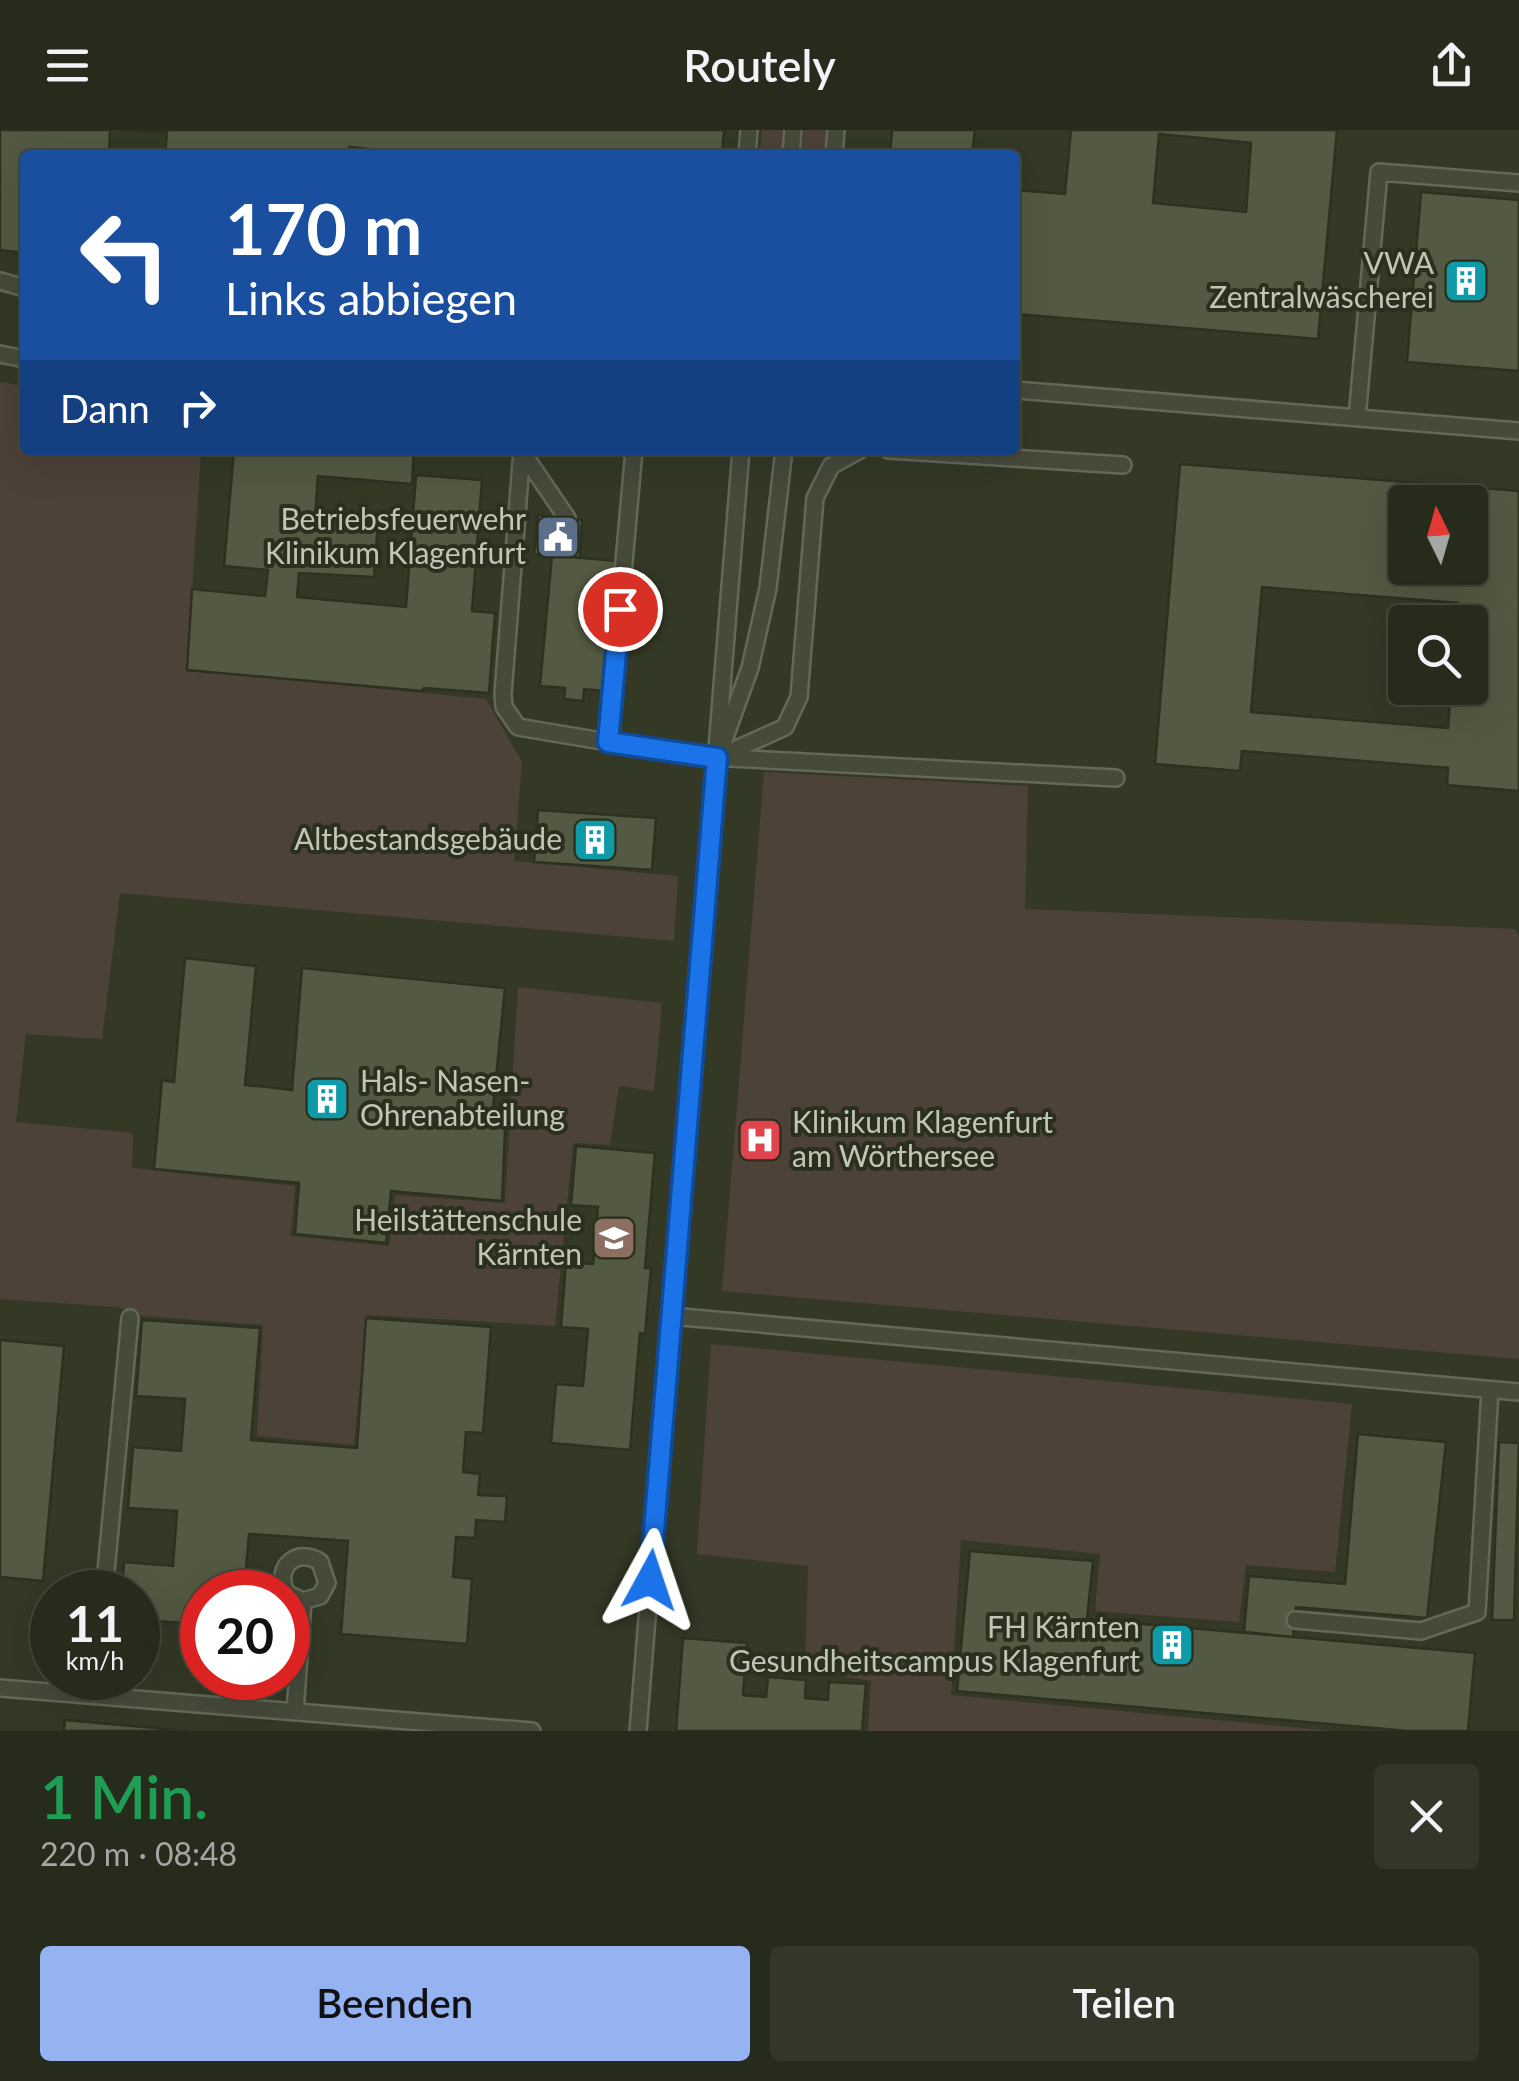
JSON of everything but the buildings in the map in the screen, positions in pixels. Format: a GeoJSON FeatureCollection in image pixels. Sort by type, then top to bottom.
{"type":"FeatureCollection","features":[{"type":"Feature","properties":{"kind":"lane"},"geometry":{"type":"LineString","coordinates":[[1357,418],[1380,172],[1519,183]]}},
{"type":"Feature","properties":{"kind":"lane"},"geometry":{"type":"LineString","coordinates":[[1020,390],[1519,431]]}},
{"type":"Feature","properties":{"kind":"lane"},"geometry":{"type":"LineString","coordinates":[[522,455],[504,707],[518,726],[717,758],[1116,778]]}},
{"type":"Feature","properties":{"kind":"lane"},"geometry":{"type":"LineString","coordinates":[[525,455],[567,518]]}},
{"type":"Feature","properties":{"kind":"lane"},"geometry":{"type":"LineString","coordinates":[[608,742],[634,455]]}},
{"type":"Feature","properties":{"kind":"lane"},"geometry":{"type":"LineString","coordinates":[[638,1731],[741,455]]}},
{"type":"Feature","properties":{"kind":"lane"},"geometry":{"type":"LineString","coordinates":[[717,758],[758,636],[768,588],[783,455]]}},
{"type":"Feature","properties":{"kind":"lane"},"geometry":{"type":"LineString","coordinates":[[717,758],[785,727],[799,697],[816,498],[831,466],[851,455]]}},
{"type":"Feature","properties":{"kind":"lane"},"geometry":{"type":"LineString","coordinates":[[966,455],[1123,465]]}},
{"type":"Feature","properties":{"kind":"lane"},"geometry":{"type":"LineString","coordinates":[[671,1316],[1519,1392]]}},
{"type":"Feature","properties":{"kind":"lane"},"geometry":{"type":"LineString","coordinates":[[106,1570],[130,1318]]}},
{"type":"Feature","properties":{"kind":"lane"},"geometry":{"type":"LineString","coordinates":[[1295,1620],[1420,1632],[1477,1612],[1490,1390]]}},
{"type":"Feature","properties":{"kind":"lane"},"geometry":{"type":"LineString","coordinates":[[285,1570],[300,1556],[314,1558],[324,1568],[326,1583],[320,1596],[310,1600]]}},
{"type":"Feature","properties":{"kind":"lane"},"geometry":{"type":"LineString","coordinates":[[0,1688],[30,1691]]}},
{"type":"Feature","properties":{"kind":"lane"},"geometry":{"type":"LineString","coordinates":[[144,1700],[532,1731]]}},
{"type":"Feature","properties":{"kind":"lane"},"geometry":{"type":"LineString","coordinates":[[295,1712],[296,1700]]}},
{"type":"Feature","properties":{"kind":"shaded area"},"geometry":{"type":"Polygon","coordinates":[[[762,130],[785,130],[783,150],[760,150],[762,130]]]}},
{"type":"Feature","properties":{"kind":"shaded area"},"geometry":{"type":"Polygon","coordinates":[[[804,130],[827,130],[825,150],[802,150],[804,130]]]}},
{"type":"Feature","properties":{"kind":"shaded area"},"geometry":{"type":"Polygon","coordinates":[[[0,382],[20,385],[20,455],[201,455],[187,670],[486,699],[522,762],[514,861],[678,876],[674,941],[120,893],[102,1039],[26,1034],[16,1122],[133,1133],[132,1168],[295,1186],[291,1236],[389,1246],[395,1195],[505,1203],[518,987],[662,1003],[654,1091],[619,1086],[610,1145],[573,1143],[555,1326],[367,1315],[354,1445],[257,1436],[263,1325],[144,1316],[118,1307],[0,1299],[0,382]]]}},
{"type":"Feature","properties":{"kind":"shaded area"},"geometry":{"type":"Polygon","coordinates":[[[764,772],[1028,786],[1025,909],[1515,929],[1519,936],[1519,1359],[722,1291],[764,772]]]}},
{"type":"Feature","properties":{"kind":"shaded area"},"geometry":{"type":"Polygon","coordinates":[[[711,1344],[1352,1404],[1335,1572],[1246,1565],[1239,1622],[1095,1611],[1100,1554],[961,1540],[951,1695],[1333,1731],[868,1731],[871,1681],[805,1670],[808,1566],[697,1554],[711,1344]]]}},
{"type":"Feature","properties":{"kind":"place","name":"VWA Zentralwäscherei"},"geometry":{"type":"Point","coordinates":[1466,281]}},
{"type":"Feature","properties":{"kind":"place","name":"Betriebsfeuerwehr Klinikum Klagenfurt"},"geometry":{"type":"Point","coordinates":[558,537]}},
{"type":"Feature","properties":{"kind":"place","name":"Altbestandsgebäude"},"geometry":{"type":"Point","coordinates":[595,840]}},
{"type":"Feature","properties":{"kind":"place","name":"Hals- Nasen- Ohrenabteilung"},"geometry":{"type":"Point","coordinates":[327,1099]}},
{"type":"Feature","properties":{"kind":"place","name":"Klinikum Klagenfurt am Wörthersee"},"geometry":{"type":"Point","coordinates":[760,1140]}},
{"type":"Feature","properties":{"kind":"place","name":"Heilstättenschule Kärnten"},"geometry":{"type":"Point","coordinates":[614,1238]}},
{"type":"Feature","properties":{"kind":"place","name":"FH Kärnten Gesundheitscampus Klagenfurt"},"geometry":{"type":"Point","coordinates":[1172,1645]}},
{"type":"Feature","properties":{"kind":"route"},"geometry":{"type":"LineString","coordinates":[[620,609],[608,742],[717,758],[650,1580]]}}]}
